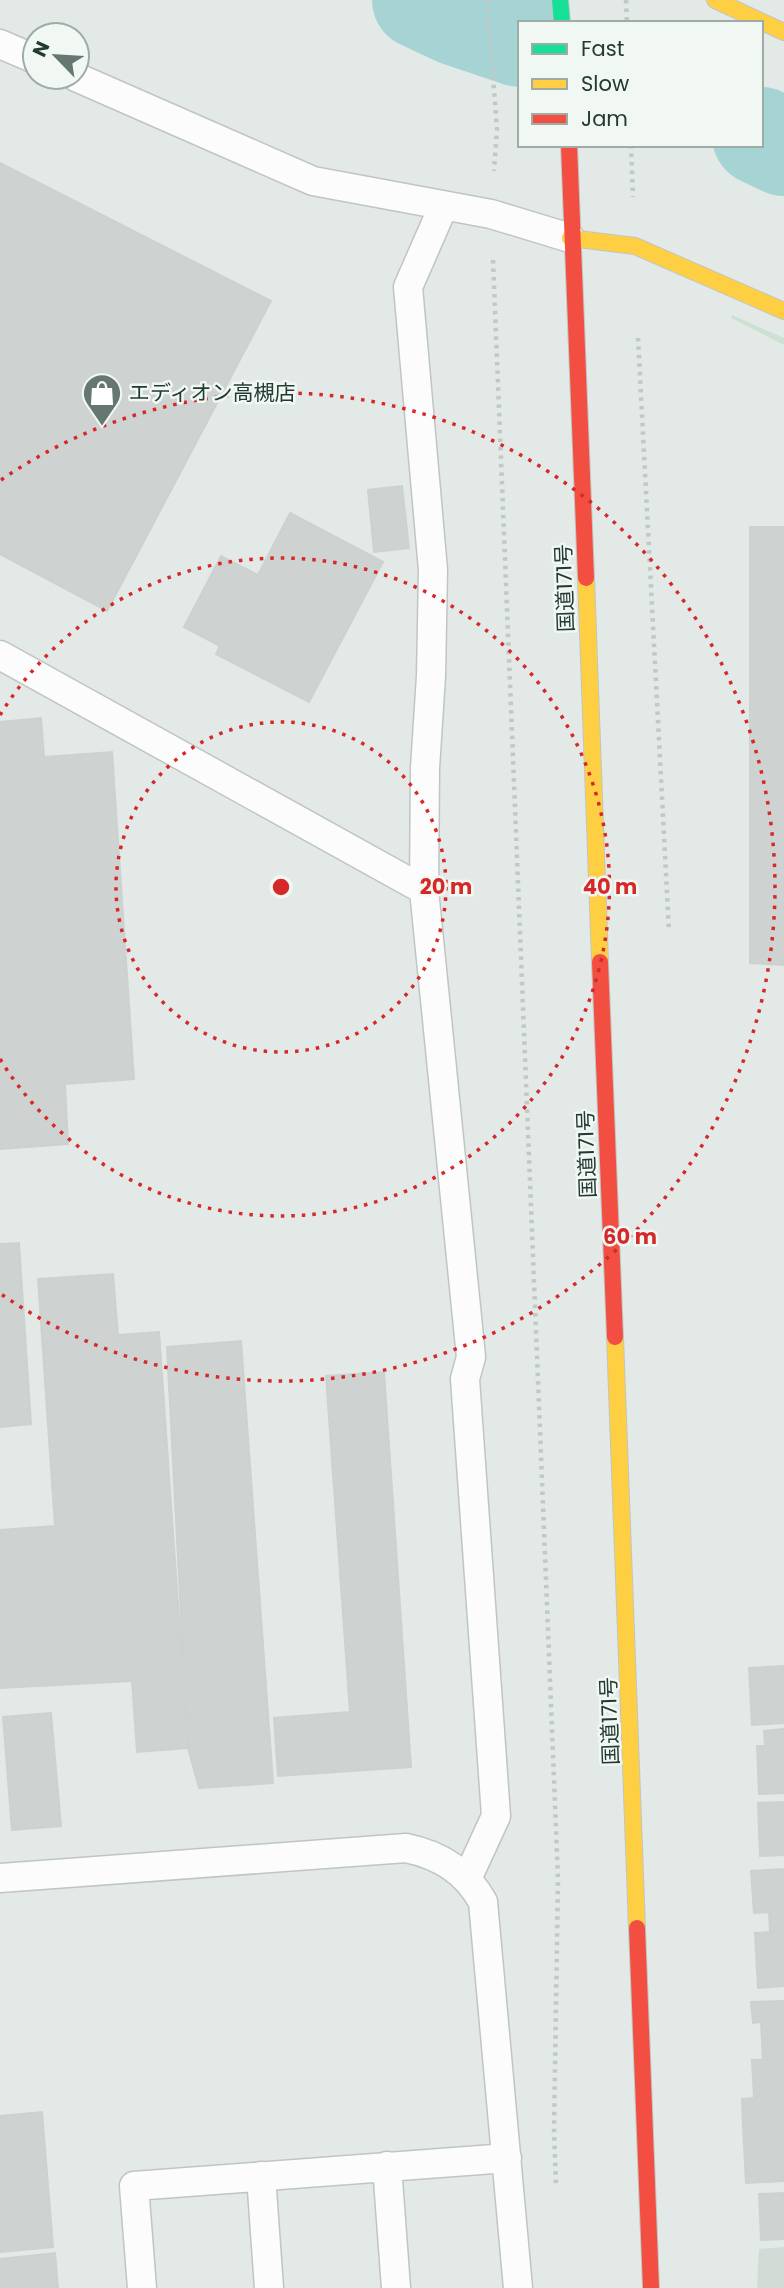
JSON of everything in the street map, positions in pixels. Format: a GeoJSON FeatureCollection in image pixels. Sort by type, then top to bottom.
{"type":"FeatureCollection","features":[{"type":"Feature","properties":{"kind":"main road"},"geometry":{"type":"LineString","coordinates":[[560,0],[562,21]]}},
{"type":"Feature","properties":{"kind":"main road"},"geometry":{"type":"LineString","coordinates":[[715,0],[760,21]]}},
{"type":"Feature","properties":{"kind":"main road"},"geometry":{"type":"LineString","coordinates":[[763,22],[784,32]]}},
{"type":"Feature","properties":{"kind":"main road","name":"国道171号"},"geometry":{"type":"LineString","coordinates":[[569,153],[570,238],[578,356],[651,2288]]}},
{"type":"Feature","properties":{"kind":"main road"},"geometry":{"type":"LineString","coordinates":[[570,238],[635,246],[784,311]]}},
{"type":"Feature","properties":{"kind":"lane"},"geometry":{"type":"LineString","coordinates":[[0,44],[21,53]]}},
{"type":"Feature","properties":{"kind":"lane"},"geometry":{"type":"LineString","coordinates":[[91,84],[313,181],[491,214],[570,238]]}},
{"type":"Feature","properties":{"kind":"lane"},"geometry":{"type":"LineString","coordinates":[[443,207],[408,287],[433,570],[431,676],[425,768],[424,890],[471,1357],[465,1379],[496,1816],[467,1879]]}},
{"type":"Feature","properties":{"kind":"lane"},"geometry":{"type":"LineString","coordinates":[[0,655],[424,890]]}},
{"type":"Feature","properties":{"kind":"lane"},"geometry":{"type":"LineString","coordinates":[[0,1878],[407,1848],[433,1855],[467,1879],[483,1902],[517,2288]]}},
{"type":"Feature","properties":{"kind":"lane"},"geometry":{"type":"LineString","coordinates":[[142,2288],[134,2186],[507,2158]]}},
{"type":"Feature","properties":{"kind":"lane"},"geometry":{"type":"LineString","coordinates":[[387,2166],[396,2288]]}},
{"type":"Feature","properties":{"kind":"lane"},"geometry":{"type":"LineString","coordinates":[[261,2176],[269,2288]]}},
{"type":"Feature","properties":{"kind":"path"},"geometry":{"type":"LineString","coordinates":[[487,0],[497,129],[491,214],[558,1879],[554,2130],[556,2196]]}},
{"type":"Feature","properties":{"kind":"path"},"geometry":{"type":"LineString","coordinates":[[626,0],[626,21]]}},
{"type":"Feature","properties":{"kind":"path"},"geometry":{"type":"LineString","coordinates":[[631,147],[634,211]]}},
{"type":"Feature","properties":{"kind":"path"},"geometry":{"type":"LineString","coordinates":[[638,338],[668,932]]}},
{"type":"Feature","properties":{"kind":"shaded area"},"geometry":{"type":"Polygon","coordinates":[[[784,2247],[784,2288],[757,2288],[759,2249],[784,2247]]]}},
{"type":"Feature","properties":{"kind":"green space"},"geometry":{"type":"Polygon","coordinates":[[[732,315],[784,338],[784,345],[731,318],[732,315]]]}},
{"type":"Feature","properties":{"kind":"building","name":"エディオン高槻店"},"geometry":{"type":"Polygon","coordinates":[[[0,163],[271,301],[107,611],[0,554],[0,163]]]}},
{"type":"Feature","properties":{"kind":"building"},"geometry":{"type":"Polygon","coordinates":[[[402,486],[409,548],[374,552],[368,490],[402,486]]]}},
{"type":"Feature","properties":{"kind":"building"},"geometry":{"type":"Polygon","coordinates":[[[290,513],[383,562],[309,702],[216,654],[220,646],[184,627],[221,556],[258,575],[290,513]]]}},
{"type":"Feature","properties":{"kind":"building"},"geometry":{"type":"Polygon","coordinates":[[[750,527],[784,527],[784,965],[750,963],[750,527]]]}},
{"type":"Feature","properties":{"kind":"building"},"geometry":{"type":"Polygon","coordinates":[[[41,718],[44,757],[112,752],[134,1079],[65,1084],[68,1144],[0,1149],[0,722],[41,718]]]}},
{"type":"Feature","properties":{"kind":"building"},"geometry":{"type":"Polygon","coordinates":[[[19,1243],[31,1424],[0,1427],[0,1244],[19,1243]]]}},
{"type":"Feature","properties":{"kind":"building"},"geometry":{"type":"Polygon","coordinates":[[[113,1274],[118,1335],[159,1332],[188,1748],[137,1752],[132,1681],[0,1688],[0,1530],[55,1526],[38,1279],[113,1274]]]}},
{"type":"Feature","properties":{"kind":"building"},"geometry":{"type":"Polygon","coordinates":[[[241,1341],[273,1783],[199,1788],[188,1748],[167,1347],[241,1341]]]}},
{"type":"Feature","properties":{"kind":"building"},"geometry":{"type":"Polygon","coordinates":[[[384,1372],[411,1767],[278,1776],[274,1718],[350,1712],[326,1376],[384,1372]]]}},
{"type":"Feature","properties":{"kind":"building"},"geometry":{"type":"Polygon","coordinates":[[[784,1666],[784,1723],[752,1725],[749,1668],[784,1666]]]}},
{"type":"Feature","properties":{"kind":"building"},"geometry":{"type":"Polygon","coordinates":[[[51,1713],[61,1826],[12,1830],[3,1717],[51,1713]]]}},
{"type":"Feature","properties":{"kind":"building"},"geometry":{"type":"Polygon","coordinates":[[[784,1729],[784,1793],[759,1794],[757,1746],[765,1746],[764,1731],[784,1729]]]}},
{"type":"Feature","properties":{"kind":"building"},"geometry":{"type":"Polygon","coordinates":[[[784,1802],[784,1855],[760,1856],[758,1803],[784,1802]]]}},
{"type":"Feature","properties":{"kind":"building"},"geometry":{"type":"Polygon","coordinates":[[[784,1869],[784,1932],[770,1932],[769,1912],[754,1913],[751,1871],[784,1869]]]}},
{"type":"Feature","properties":{"kind":"building"},"geometry":{"type":"Polygon","coordinates":[[[784,1932],[784,1986],[758,1988],[755,1933],[784,1932]]]}},
{"type":"Feature","properties":{"kind":"building"},"geometry":{"type":"Polygon","coordinates":[[[784,2001],[784,2059],[763,2060],[761,2022],[753,2023],[751,2002],[784,2001]]]}},
{"type":"Feature","properties":{"kind":"building"},"geometry":{"type":"Polygon","coordinates":[[[784,2059],[784,2124],[743,2126],[742,2099],[754,2098],[752,2060],[784,2059]]]}},
{"type":"Feature","properties":{"kind":"building"},"geometry":{"type":"Polygon","coordinates":[[[42,2112],[53,2247],[0,2252],[0,2116],[42,2112]]]}},
{"type":"Feature","properties":{"kind":"building"},"geometry":{"type":"Polygon","coordinates":[[[784,2124],[784,2181],[746,2183],[743,2126],[784,2124]]]}},
{"type":"Feature","properties":{"kind":"building"},"geometry":{"type":"Polygon","coordinates":[[[784,2193],[784,2239],[761,2240],[759,2194],[784,2193]]]}},
{"type":"Feature","properties":{"kind":"building"},"geometry":{"type":"Polygon","coordinates":[[[55,2253],[58,2288],[0,2288],[0,2259],[55,2253]]]}},
{"type":"Feature","properties":{"kind":"waterway"},"geometry":{"type":"LineString","coordinates":[[421,0],[455,16],[518,37]]}},
{"type":"Feature","properties":{"kind":"waterway"},"geometry":{"type":"LineString","coordinates":[[763,137],[784,147]]}},
{"type":"Feature","properties":{"kind":"traffic: fast"},"geometry":{"type":"LineString","coordinates":[[560,0],[562,21]]}},
{"type":"Feature","properties":{"kind":"traffic: slow"},"geometry":{"type":"LineString","coordinates":[[715,0],[760,21]]}},
{"type":"Feature","properties":{"kind":"traffic: slow"},"geometry":{"type":"LineString","coordinates":[[763,22],[784,32]]}},
{"type":"Feature","properties":{"kind":"traffic: slow"},"geometry":{"type":"LineString","coordinates":[[570,238],[635,246],[784,311]]}},
{"type":"Feature","properties":{"kind":"traffic: slow"},"geometry":{"type":"LineString","coordinates":[[586,578],[600,962]]}},
{"type":"Feature","properties":{"kind":"traffic: slow"},"geometry":{"type":"LineString","coordinates":[[615,1337],[637,1928]]}},
{"type":"Feature","properties":{"kind":"traffic: jam"},"geometry":{"type":"LineString","coordinates":[[569,147],[586,578]]}},
{"type":"Feature","properties":{"kind":"traffic: jam"},"geometry":{"type":"LineString","coordinates":[[600,962],[615,1337]]}},
{"type":"Feature","properties":{"kind":"traffic: jam"},"geometry":{"type":"LineString","coordinates":[[637,1928],[651,2288]]}},
{"type":"Feature","properties":{"kind":"place","name":"エディオン高槻店"},"geometry":{"type":"Point","coordinates":[102,427]}}]}
